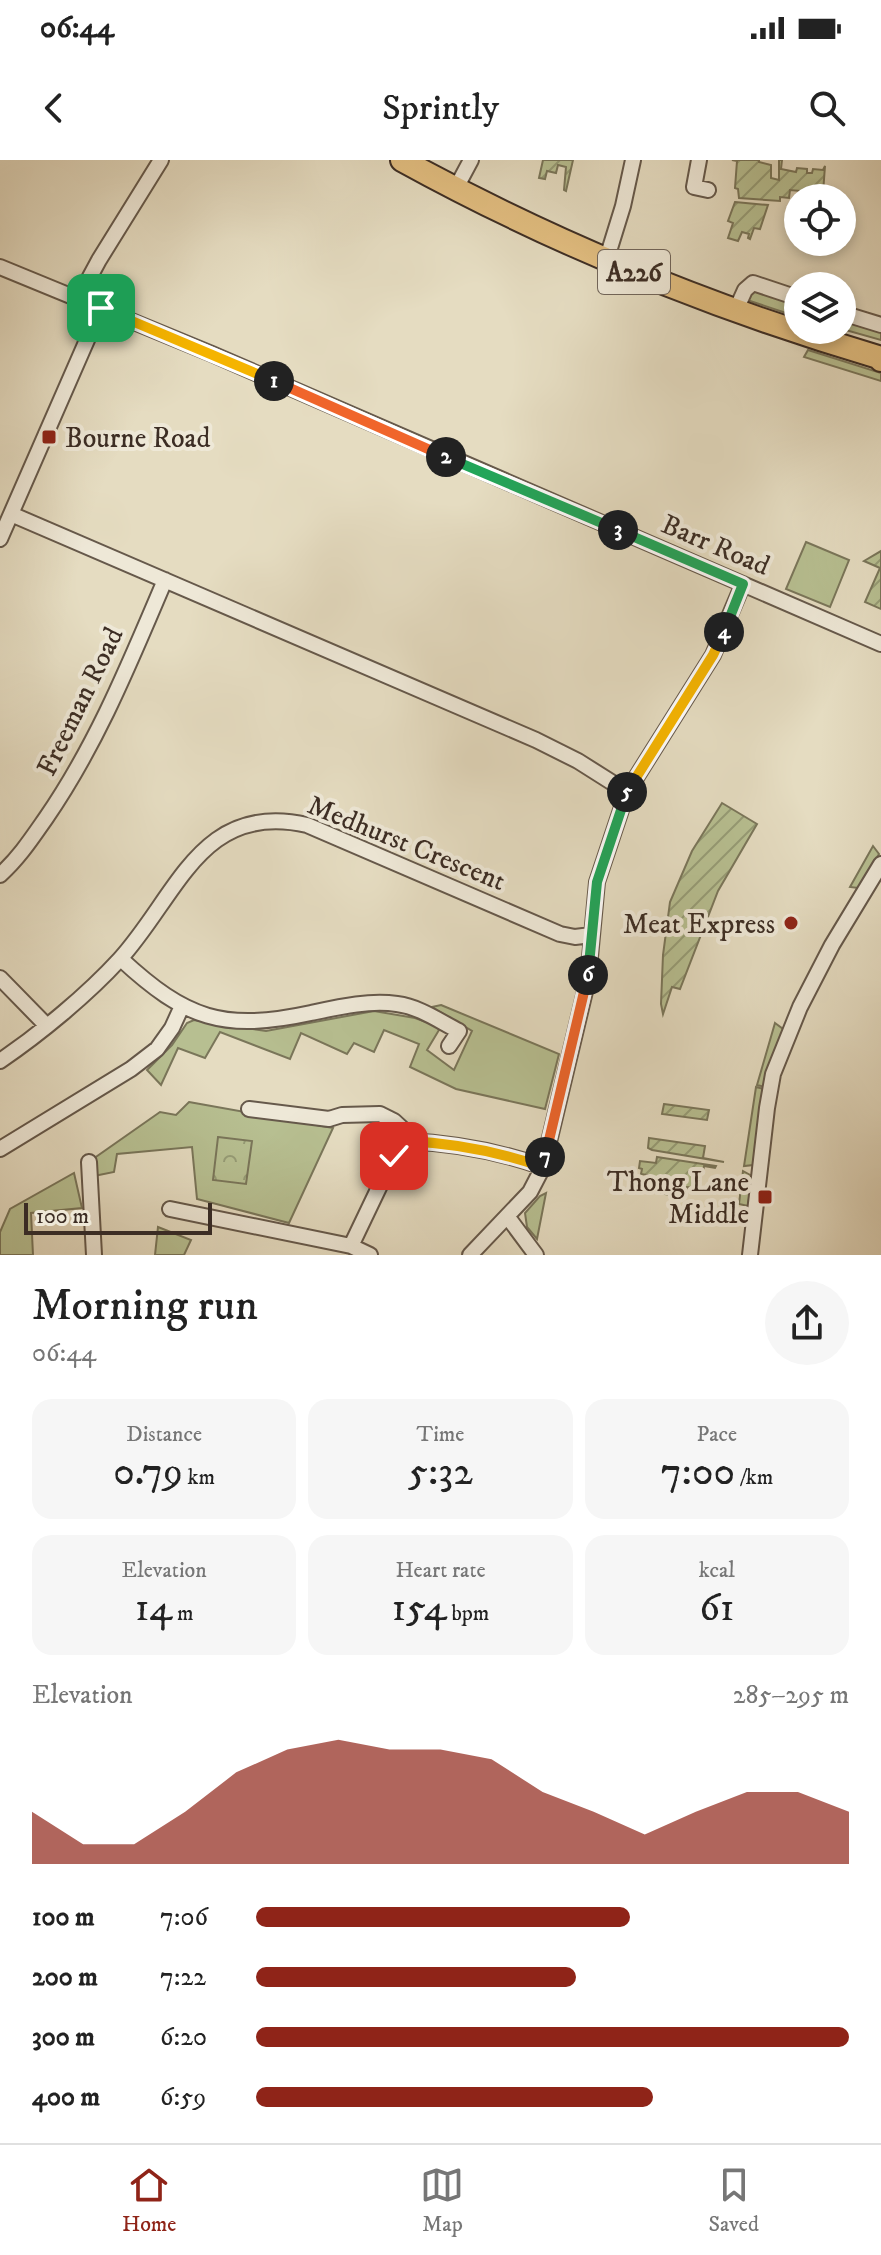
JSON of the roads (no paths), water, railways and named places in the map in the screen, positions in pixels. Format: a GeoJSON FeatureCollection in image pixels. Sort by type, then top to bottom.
{"type":"FeatureCollection","features":[{"type":"Feature","properties":{"kind":"main road","name":"A226"},"geometry":{"type":"LineString","coordinates":[[402,160],[455,190],[606,261],[735,312],[880,357]]}},
{"type":"Feature","properties":{"kind":"street"},"geometry":{"type":"LineString","coordinates":[[78,299],[161,160]]}},
{"type":"Feature","properties":{"kind":"street"},"geometry":{"type":"LineString","coordinates":[[455,190],[471,160]]}},
{"type":"Feature","properties":{"kind":"street"},"geometry":{"type":"LineString","coordinates":[[606,261],[633,160]]}},
{"type":"Feature","properties":{"kind":"street"},"geometry":{"type":"LineString","coordinates":[[699,160],[694,187],[708,190]]}},
{"type":"Feature","properties":{"kind":"street","name":"Barr Road"},"geometry":{"type":"LineString","coordinates":[[0,267],[881,644]]}},
{"type":"Feature","properties":{"kind":"street"},"geometry":{"type":"LineString","coordinates":[[735,312],[746,287],[753,283],[784,293]]}},
{"type":"Feature","properties":{"kind":"street"},"geometry":{"type":"LineString","coordinates":[[0,539],[101,308]]}},
{"type":"Feature","properties":{"kind":"street"},"geometry":{"type":"LineString","coordinates":[[856,317],[881,325]]}},
{"type":"Feature","properties":{"kind":"street"},"geometry":{"type":"LineString","coordinates":[[11,514],[536,740],[578,761],[627,792]]}},
{"type":"Feature","properties":{"kind":"street","name":"Freeman Road"},"geometry":{"type":"LineString","coordinates":[[0,875],[25,848],[92,743],[165,580]]}},
{"type":"Feature","properties":{"kind":"street"},"geometry":{"type":"LineString","coordinates":[[470,1255],[530,1192],[543,1167],[588,979],[597,882],[627,792],[713,655],[743,584]]}},
{"type":"Feature","properties":{"kind":"street","name":"Medhurst Crescent"},"geometry":{"type":"LineString","coordinates":[[0,1061],[66,1010],[121,959],[200,851],[236,827],[273,820],[307,825],[560,934],[575,937],[591,935]]}},
{"type":"Feature","properties":{"kind":"street"},"geometry":{"type":"LineString","coordinates":[[750,1255],[773,1074],[800,1007],[832,945],[881,864]]}},
{"type":"Feature","properties":{"kind":"street"},"geometry":{"type":"LineString","coordinates":[[121,959],[153,988],[182,1006],[214,1017],[248,1023],[372,1002],[399,1004],[422,1011],[459,1031],[449,1046]]}},
{"type":"Feature","properties":{"kind":"street"},"geometry":{"type":"LineString","coordinates":[[0,978],[46,1025]]}},
{"type":"Feature","properties":{"kind":"street"},"geometry":{"type":"LineString","coordinates":[[0,1149],[118,1077],[157,1049],[172,1028],[182,1006]]}},
{"type":"Feature","properties":{"kind":"street"},"geometry":{"type":"LineString","coordinates":[[249,1109],[329,1119],[342,1115],[380,1114],[407,1133],[406,1141],[394,1156],[351,1246]]}},
{"type":"Feature","properties":{"kind":"street"},"geometry":{"type":"LineString","coordinates":[[406,1141],[513,1158],[543,1167]]}},
{"type":"Feature","properties":{"kind":"street"},"geometry":{"type":"LineString","coordinates":[[89,1162],[94,1255]]}},
{"type":"Feature","properties":{"kind":"street"},"geometry":{"type":"LineString","coordinates":[[170,1209],[351,1246],[370,1255]]}},
{"type":"Feature","properties":{"kind":"street"},"geometry":{"type":"LineString","coordinates":[[507,1216],[536,1255]]}},
{"type":"Feature","properties":{"kind":"place","name":"Bourne Road"},"geometry":{"type":"Point","coordinates":[49,437]}},
{"type":"Feature","properties":{"kind":"place","name":"Meat Express"},"geometry":{"type":"Point","coordinates":[791,923]}},
{"type":"Feature","properties":{"kind":"place","name":"Thong Lane Middle"},"geometry":{"type":"Point","coordinates":[765,1197]}}]}
